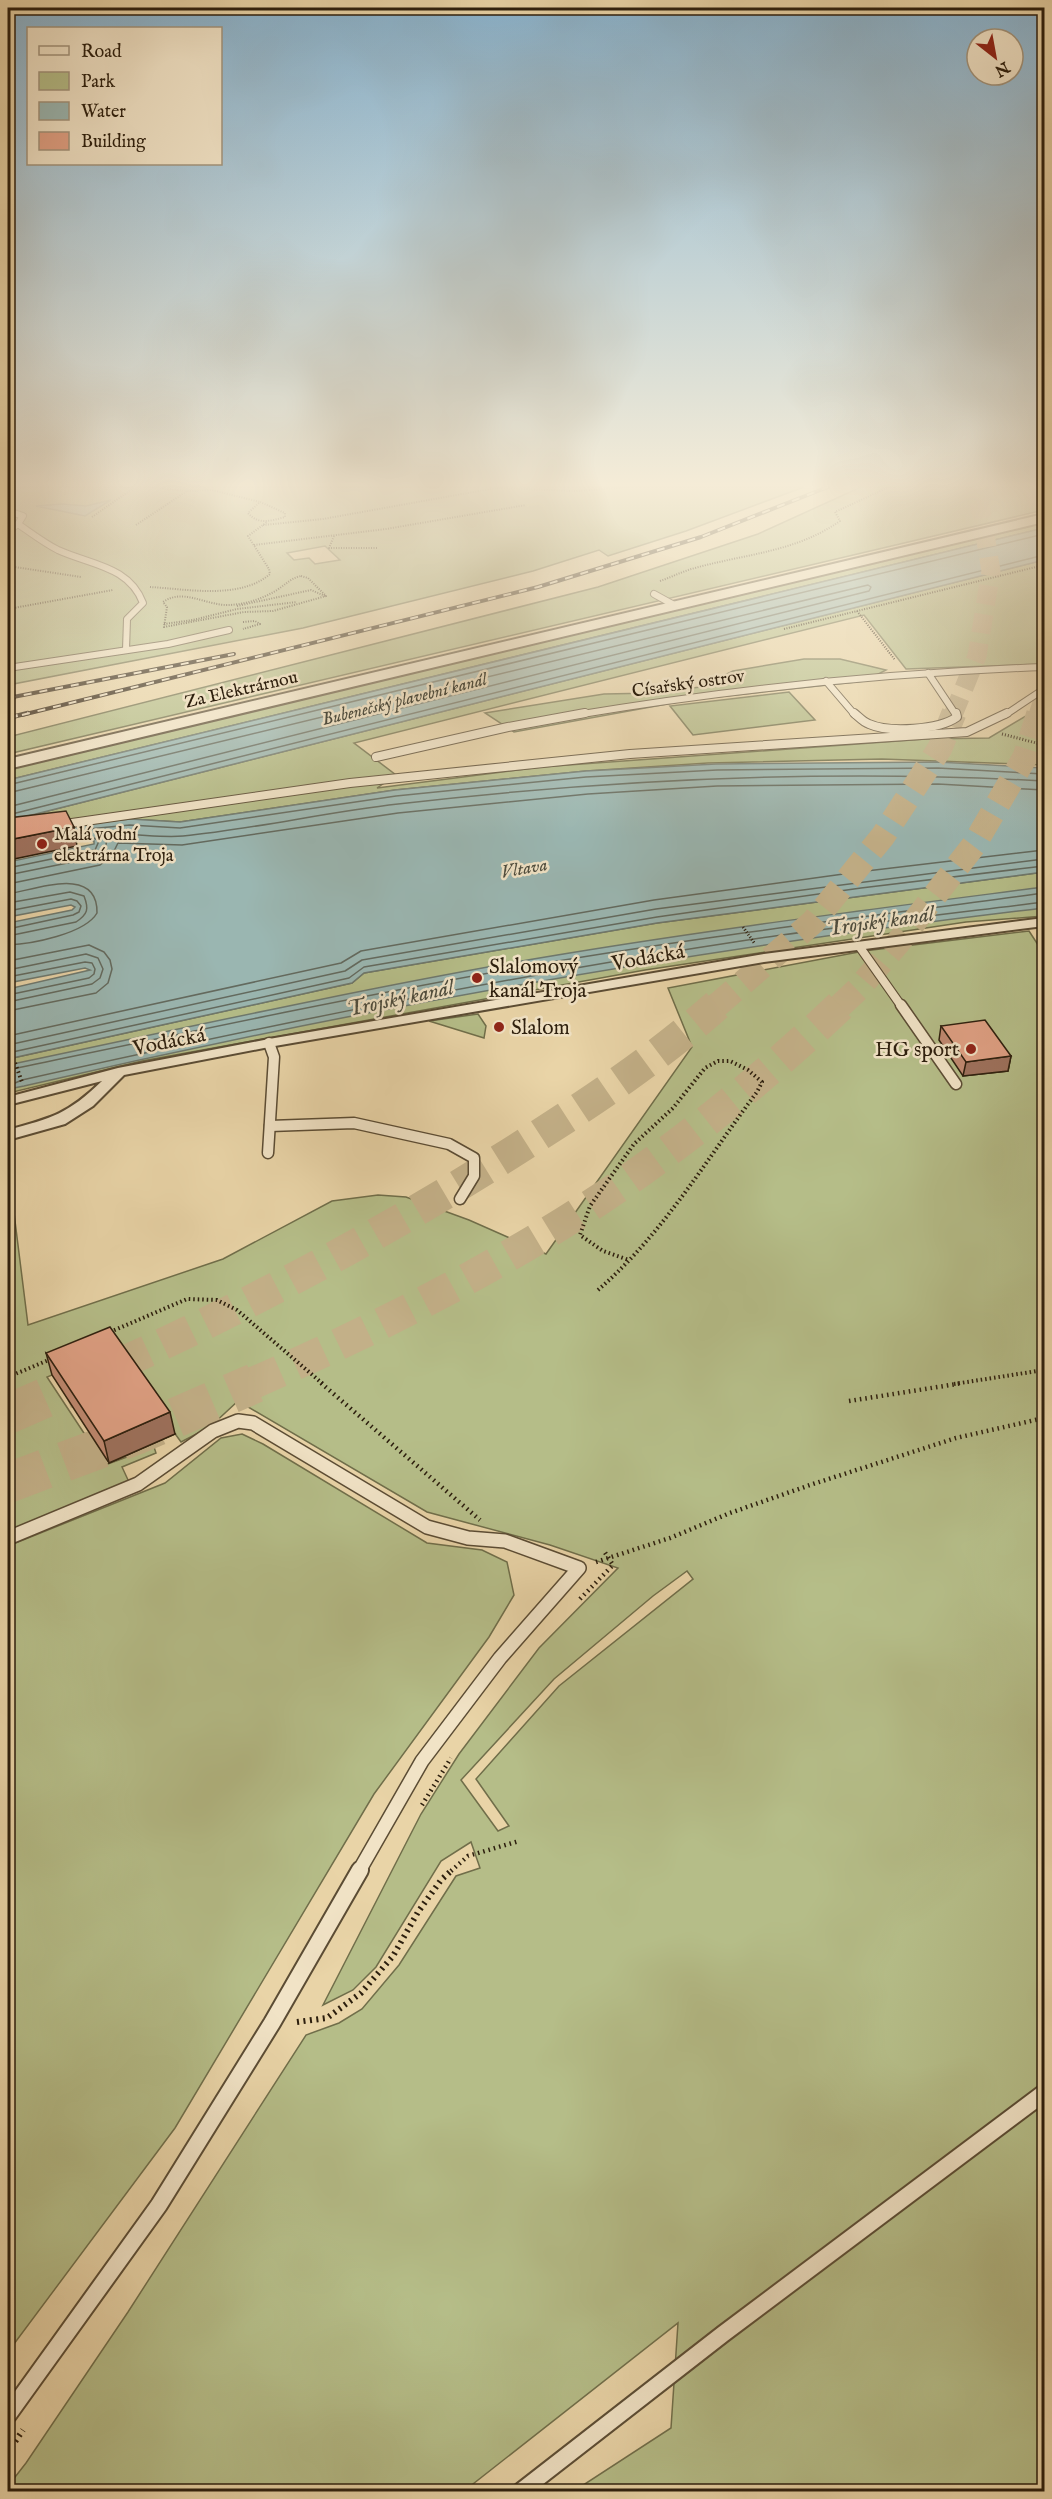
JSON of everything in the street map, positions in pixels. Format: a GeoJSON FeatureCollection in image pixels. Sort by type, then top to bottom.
{"type":"FeatureCollection","features":[{"type":"Feature","properties":{"kind":"street","name":"Za Elektrárnou"},"geometry":{"type":"LineString","coordinates":[[8,764],[680,604]]}},
{"type":"Feature","properties":{"kind":"street","name":"Vodácká"},"geometry":{"type":"LineString","coordinates":[[8,1101],[119,1072],[269,1043],[764,958],[1044,922]]}},
{"type":"Feature","properties":{"kind":"street","name":"Vodácká"},"geometry":{"type":"LineString","coordinates":[[8,1135],[60,1121],[88,1103],[119,1072]]}},
{"type":"Feature","properties":{"kind":"lane"},"geometry":{"type":"LineString","coordinates":[[126,650],[127,619],[142,604]]}},
{"type":"Feature","properties":{"kind":"lane"},"geometry":{"type":"LineString","coordinates":[[8,668],[168,644],[229,630]]}},
{"type":"Feature","properties":{"kind":"lane","name":"Císařský ostrov"},"geometry":{"type":"LineString","coordinates":[[376,757],[507,727],[647,703],[826,681],[1044,667]]}},
{"type":"Feature","properties":{"kind":"lane"},"geometry":{"type":"LineString","coordinates":[[826,681],[851,710],[874,727],[902,729],[946,725],[957,717],[954,709],[928,673]]}},
{"type":"Feature","properties":{"kind":"lane"},"geometry":{"type":"LineString","coordinates":[[45,827],[362,782],[630,754],[946,734],[978,728],[1004,715],[1044,688]]}},
{"type":"Feature","properties":{"kind":"lane"},"geometry":{"type":"LineString","coordinates":[[860,945],[956,1084]]}},
{"type":"Feature","properties":{"kind":"lane"},"geometry":{"type":"LineString","coordinates":[[268,1153],[274,1057],[269,1043]]}},
{"type":"Feature","properties":{"kind":"lane"},"geometry":{"type":"LineString","coordinates":[[270,1126],[354,1123],[449,1144],[474,1158],[474,1176],[460,1199]]}},
{"type":"Feature","properties":{"kind":"lane"},"geometry":{"type":"LineString","coordinates":[[8,1538],[138,1484],[213,1431],[238,1421],[253,1423],[427,1527],[468,1538],[505,1541],[579,1568],[500,1658],[422,1761],[272,2024],[159,2205],[8,2415]]}},
{"type":"Feature","properties":{"kind":"lane"},"geometry":{"type":"LineString","coordinates":[[520,2492],[723,2334],[1044,2093]]}},
{"type":"Feature","properties":{"kind":"path"},"geometry":{"type":"LineString","coordinates":[[8,609],[40,604]]}},
{"type":"Feature","properties":{"kind":"path"},"geometry":{"type":"LineString","coordinates":[[164,624],[166,604]]}},
{"type":"Feature","properties":{"kind":"path"},"geometry":{"type":"LineString","coordinates":[[216,604],[230,607],[251,604]]}},
{"type":"Feature","properties":{"kind":"path"},"geometry":{"type":"LineString","coordinates":[[223,605],[232,604]]}},
{"type":"Feature","properties":{"kind":"path"},"geometry":{"type":"LineString","coordinates":[[164,624],[193,620],[237,609],[288,604]]}},
{"type":"Feature","properties":{"kind":"path"},"geometry":{"type":"LineString","coordinates":[[164,624],[164,627],[185,625],[244,612],[273,611],[303,604]]}},
{"type":"Feature","properties":{"kind":"path"},"geometry":{"type":"LineString","coordinates":[[784,629],[887,604]]}},
{"type":"Feature","properties":{"kind":"path"},"geometry":{"type":"LineString","coordinates":[[857,611],[906,675]]}},
{"type":"Feature","properties":{"kind":"path"},"geometry":{"type":"LineString","coordinates":[[978,728],[1044,745]]}},
{"type":"Feature","properties":{"kind":"path"},"geometry":{"type":"LineString","coordinates":[[743,927],[753,942]]}},
{"type":"Feature","properties":{"kind":"path"},"geometry":{"type":"LineString","coordinates":[[598,1290],[616,1276],[653,1235],[757,1092],[762,1082],[742,1067],[729,1061],[718,1060],[700,1072],[667,1114],[638,1140],[608,1182],[597,1193],[584,1217],[580,1235],[592,1245],[614,1257],[629,1260]]}},
{"type":"Feature","properties":{"kind":"path"},"geometry":{"type":"LineString","coordinates":[[15,1063],[23,1083]]}},
{"type":"Feature","properties":{"kind":"path"},"geometry":{"type":"LineString","coordinates":[[108,1332],[187,1299],[217,1300],[237,1310],[505,1541]]}},
{"type":"Feature","properties":{"kind":"path"},"geometry":{"type":"LineString","coordinates":[[8,1377],[54,1358]]}},
{"type":"Feature","properties":{"kind":"path"},"geometry":{"type":"LineString","coordinates":[[849,1401],[1044,1370]]}},
{"type":"Feature","properties":{"kind":"path"},"geometry":{"type":"LineString","coordinates":[[579,1568],[670,1538],[730,1513],[956,1438],[1044,1418]]}},
{"type":"Feature","properties":{"kind":"path"},"geometry":{"type":"LineString","coordinates":[[272,2024],[327,2018],[361,1993],[393,1956],[418,1912],[441,1880],[468,1856],[519,1841]]}},
{"type":"Feature","properties":{"kind":"green space"},"geometry":{"type":"Polygon","coordinates":[[[8,604],[401,604],[303,628],[8,685],[8,604]]]}},
{"type":"Feature","properties":{"kind":"green space"},"geometry":{"type":"Polygon","coordinates":[[[533,604],[646,604],[8,754],[8,737],[533,604]]]}},
{"type":"Feature","properties":{"kind":"green space"},"geometry":{"type":"Polygon","coordinates":[[[699,604],[733,604],[8,780],[8,769],[699,604]]]}},
{"type":"Feature","properties":{"kind":"green space"},"geometry":{"type":"Polygon","coordinates":[[[871,604],[1044,604],[1044,664],[906,669],[864,615],[354,743],[396,775],[377,788],[541,767],[926,739],[989,738],[1044,705],[1044,765],[882,759],[708,763],[586,771],[395,790],[180,822],[130,819],[8,821],[871,604]]]}},
{"type":"Feature","properties":{"kind":"green space"},"geometry":{"type":"Polygon","coordinates":[[[804,659],[840,659],[886,670],[865,681],[689,700],[514,732],[485,713],[604,694],[656,693],[700,687],[733,671],[804,659]]]}},
{"type":"Feature","properties":{"kind":"green space"},"geometry":{"type":"Polygon","coordinates":[[[789,692],[815,720],[693,735],[670,706],[789,692]]]}},
{"type":"Feature","properties":{"kind":"green space","name":"Slalomový kanál Troja"},"geometry":{"type":"Polygon","coordinates":[[[1044,872],[1044,916],[966,922],[645,970],[142,1061],[9,1093],[14,1088],[8,1069],[8,1059],[352,983],[364,973],[657,923],[1044,872]]]}},
{"type":"Feature","properties":{"kind":"green space"},"geometry":{"type":"Polygon","coordinates":[[[1029,931],[1044,954],[1044,2491],[574,2491],[671,2428],[678,2323],[464,2491],[8,2491],[8,2486],[128,2312],[306,2035],[339,2023],[362,2009],[399,1965],[456,1876],[480,1868],[471,1842],[441,1861],[376,1967],[353,1990],[323,2005],[421,1814],[459,1754],[539,1648],[618,1568],[550,1545],[427,1512],[238,1401],[210,1427],[181,1442],[114,1349],[47,1377],[105,1465],[154,1447],[156,1453],[122,1467],[129,1482],[8,1531],[8,1165],[28,1325],[223,1259],[332,1201],[378,1195],[406,1197],[469,1220],[546,1254],[692,1047],[668,988],[864,951],[1029,931]],[[687,1571],[653,1596],[554,1679],[461,1780],[498,1831],[509,1826],[476,1779],[559,1686],[693,1579],[687,1571]]]}},
{"type":"Feature","properties":{"kind":"green space"},"geometry":{"type":"Polygon","coordinates":[[[478,1014],[486,1026],[484,1038],[429,1021],[478,1014]]]}},
{"type":"Feature","properties":{"kind":"green space"},"geometry":{"type":"Polygon","coordinates":[[[242,1434],[263,1444],[427,1543],[482,1550],[507,1562],[514,1595],[489,1637],[374,1794],[175,2128],[8,2352],[8,1546],[165,1483],[221,1438],[242,1434]]]}},
{"type":"Feature","properties":{"kind":"water","name":"Bubenečský plavební kanál"},"geometry":{"type":"Polygon","coordinates":[[[733,604],[871,604],[8,821],[8,780],[733,604]]]}},
{"type":"Feature","properties":{"kind":"water","name":"Vltava"},"geometry":{"type":"Polygon","coordinates":[[[938,762],[1044,768],[1044,872],[657,923],[364,973],[352,983],[8,1059],[8,989],[90,970],[85,968],[8,983],[8,923],[72,910],[75,907],[71,905],[8,917],[8,862],[94,844],[94,841],[75,841],[68,826],[130,819],[180,822],[395,790],[586,771],[716,764],[938,762]]]}},
{"type":"Feature","properties":{"kind":"water","name":"Trojský kanál"},"geometry":{"type":"Polygon","coordinates":[[[1044,887],[1044,908],[787,942],[532,983],[277,1031],[14,1088],[8,1094],[8,1065],[384,987],[644,941],[1044,887]]]}},
{"type":"Feature","properties":{"kind":"building"},"geometry":{"type":"Polygon","coordinates":[[[66,811],[74,827],[8,840],[8,818],[66,811]]]}},
{"type":"Feature","properties":{"kind":"building"},"geometry":{"type":"Polygon","coordinates":[[[985,1020],[1011,1056],[966,1062],[941,1026],[985,1020]]]}},
{"type":"Feature","properties":{"kind":"building"},"geometry":{"type":"Polygon","coordinates":[[[110,1327],[170,1412],[104,1441],[46,1353],[110,1327]]]}},
{"type":"Feature","properties":{"kind":"tunnel"},"geometry":{"type":"LineString","coordinates":[[953,715],[977,656],[986,604]]}},
{"type":"Feature","properties":{"kind":"tunnel"},"geometry":{"type":"LineString","coordinates":[[1038,715],[1044,697]]}},
{"type":"Feature","properties":{"kind":"tunnel"},"geometry":{"type":"LineString","coordinates":[[715,1007],[813,922],[883,836],[940,748],[954,713]]}},
{"type":"Feature","properties":{"kind":"tunnel"},"geometry":{"type":"LineString","coordinates":[[839,1007],[897,944],[974,845],[1025,757],[1039,713]]}},
{"type":"Feature","properties":{"kind":"tunnel"},"geometry":{"type":"LineString","coordinates":[[75,1384],[242,1305],[405,1217],[591,1101],[643,1065],[717,1005]]}},
{"type":"Feature","properties":{"kind":"tunnel"},"geometry":{"type":"LineString","coordinates":[[251,1384],[405,1312],[456,1285],[507,1257],[604,1197],[699,1127],[771,1068],[841,1005]]}},
{"type":"Feature","properties":{"kind":"tunnel"},"geometry":{"type":"LineString","coordinates":[[8,1414],[79,1383]]}},
{"type":"Feature","properties":{"kind":"tunnel"},"geometry":{"type":"LineString","coordinates":[[8,1483],[138,1434],[255,1383]]}},
{"type":"Feature","properties":{"kind":"railway"},"geometry":{"type":"LineString","coordinates":[[22,715],[471,604]]}},
{"type":"Feature","properties":{"kind":"railway"},"geometry":{"type":"LineString","coordinates":[[8,698],[234,654]]}},
{"type":"Feature","properties":{"kind":"railway"},"geometry":{"type":"LineString","coordinates":[[8,718],[28,713]]}},
{"type":"Feature","properties":{"kind":"place","name":"Malá vodní elektrárna Troja"},"geometry":{"type":"Point","coordinates":[42,844]}},
{"type":"Feature","properties":{"kind":"place","name":"Slalomový kanál Troja"},"geometry":{"type":"Point","coordinates":[477,978]}},
{"type":"Feature","properties":{"kind":"place","name":"Slalom"},"geometry":{"type":"Point","coordinates":[499,1027]}},
{"type":"Feature","properties":{"kind":"place","name":"HG sport"},"geometry":{"type":"Point","coordinates":[971,1049]}}]}
